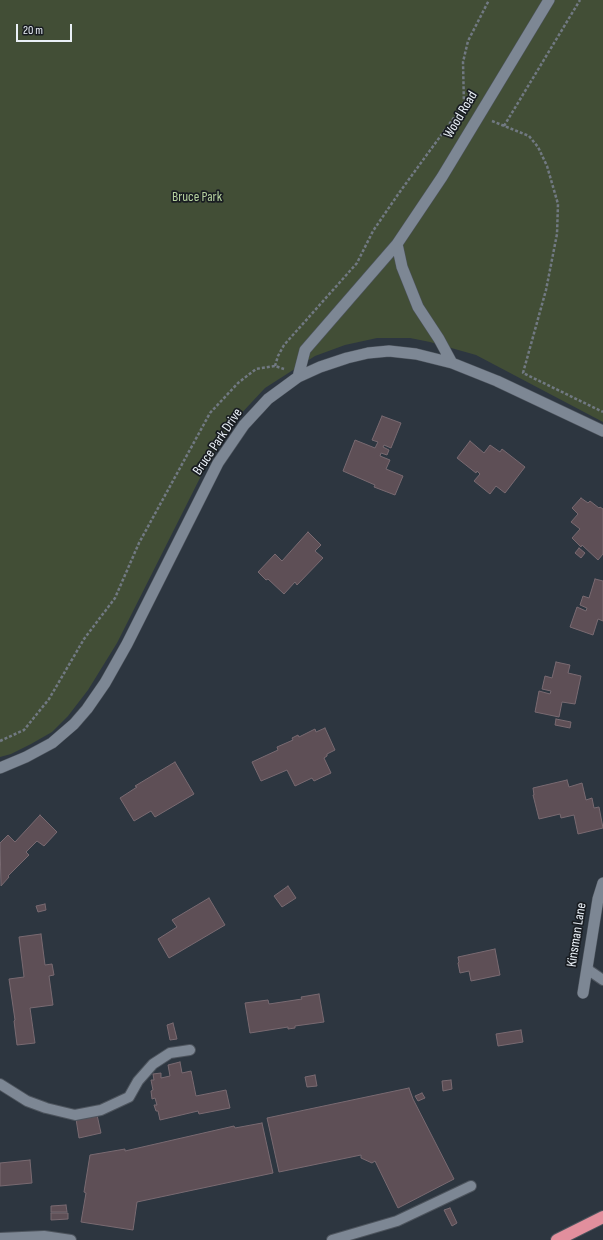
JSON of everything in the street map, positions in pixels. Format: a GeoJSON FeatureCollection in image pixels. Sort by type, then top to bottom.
{"type":"FeatureCollection","features":[{"type":"Feature","properties":{"kind":"highway"},"geometry":{"type":"LineString","coordinates":[[558,1240],[603,1217]]}},
{"type":"Feature","properties":{"kind":"highway"},"geometry":{"type":"LineString","coordinates":[[551,1240],[572,1233]]}},
{"type":"Feature","properties":{"kind":"street","name":"Wood Road"},"geometry":{"type":"LineString","coordinates":[[298,377],[305,350],[397,244],[442,177],[549,0]]}},
{"type":"Feature","properties":{"kind":"street"},"geometry":{"type":"LineString","coordinates":[[397,244],[402,267],[418,307],[439,339],[452,363]]}},
{"type":"Feature","properties":{"kind":"street","name":"Bruce Park Drive"},"geometry":{"type":"LineString","coordinates":[[0,768],[26,757],[52,743],[74,724],[87,709],[105,683],[127,644],[218,463],[244,425],[268,399],[298,377],[320,367],[368,353],[389,352],[416,354],[452,363],[497,381],[603,431]]}},
{"type":"Feature","properties":{"kind":"street","name":"Kinsman Lane"},"geometry":{"type":"LineString","coordinates":[[583,993],[598,899],[603,883]]}},
{"type":"Feature","properties":{"kind":"lane"},"geometry":{"type":"LineString","coordinates":[[587,969],[603,980]]}},
{"type":"Feature","properties":{"kind":"lane"},"geometry":{"type":"LineString","coordinates":[[0,1084],[27,1101],[46,1108],[75,1115],[101,1110],[129,1097],[138,1081],[153,1064],[170,1054],[190,1050]]}},
{"type":"Feature","properties":{"kind":"lane"},"geometry":{"type":"LineString","coordinates":[[332,1240],[397,1221],[471,1186]]}},
{"type":"Feature","properties":{"kind":"lane"},"geometry":{"type":"LineString","coordinates":[[0,1238],[44,1236],[71,1240]]}},
{"type":"Feature","properties":{"kind":"path"},"geometry":{"type":"LineString","coordinates":[[275,366],[284,345],[358,263],[373,231],[399,193],[458,112],[464,106],[464,62],[468,42],[489,0]]}},
{"type":"Feature","properties":{"kind":"path"},"geometry":{"type":"LineString","coordinates":[[504,126],[580,0]]}},
{"type":"Feature","properties":{"kind":"path"},"geometry":{"type":"LineString","coordinates":[[490,120],[529,136],[538,147],[547,166],[558,204],[557,234],[546,290],[523,373],[603,412]]}},
{"type":"Feature","properties":{"kind":"path"},"geometry":{"type":"LineString","coordinates":[[0,741],[24,730],[50,700],[84,639],[115,598],[139,543],[210,414],[238,383],[256,369],[275,366],[281,367],[298,377]]}},
{"type":"Feature","properties":{"kind":"green space","name":"Bruce Park"},"geometry":{"type":"Polygon","coordinates":[[[0,0],[603,0],[603,422],[476,355],[430,342],[410,338],[377,338],[345,345],[315,356],[265,388],[237,418],[208,462],[117,643],[88,690],[68,716],[52,732],[11,754],[0,757],[0,0]]]}},
{"type":"Feature","properties":{"kind":"building"},"geometry":{"type":"Polygon","coordinates":[[[382,416],[401,423],[391,448],[384,445],[383,447],[389,450],[387,455],[381,453],[380,456],[390,460],[386,469],[403,476],[395,495],[374,487],[375,485],[343,471],[355,440],[375,448],[378,442],[372,440],[382,416]]]}},
{"type":"Feature","properties":{"kind":"building"},"geometry":{"type":"Polygon","coordinates":[[[470,441],[484,453],[490,445],[500,452],[502,449],[525,467],[505,493],[496,486],[490,494],[474,481],[480,474],[477,471],[476,473],[457,458],[470,441]]]}},
{"type":"Feature","properties":{"kind":"building"},"geometry":{"type":"Polygon","coordinates":[[[581,498],[588,503],[590,501],[599,508],[600,507],[603,509],[603,554],[598,560],[572,538],[580,529],[571,522],[578,514],[572,508],[581,498]]]}},
{"type":"Feature","properties":{"kind":"building"},"geometry":{"type":"Polygon","coordinates":[[[308,532],[321,545],[315,551],[323,558],[297,585],[295,582],[284,594],[258,572],[275,554],[282,561],[308,532]]]}},
{"type":"Feature","properties":{"kind":"building"},"geometry":{"type":"Polygon","coordinates":[[[579,548],[585,553],[581,558],[575,553],[579,548]]]}},
{"type":"Feature","properties":{"kind":"building"},"geometry":{"type":"Polygon","coordinates":[[[595,579],[603,581],[603,621],[598,619],[593,635],[570,627],[577,607],[586,611],[587,608],[580,605],[583,596],[589,598],[595,579]]]}},
{"type":"Feature","properties":{"kind":"building"},"geometry":{"type":"Polygon","coordinates":[[[556,662],[570,665],[568,673],[581,676],[575,704],[562,702],[559,717],[535,712],[539,691],[550,694],[551,691],[542,689],[545,676],[552,678],[556,662]]]}},
{"type":"Feature","properties":{"kind":"building"},"geometry":{"type":"Polygon","coordinates":[[[556,719],[571,722],[570,728],[555,725],[556,719]]]}},
{"type":"Feature","properties":{"kind":"building"},"geometry":{"type":"Polygon","coordinates":[[[325,728],[335,750],[327,754],[324,758],[331,773],[314,781],[312,778],[295,786],[287,770],[261,781],[252,762],[278,750],[277,747],[293,740],[292,738],[298,735],[299,737],[315,729],[316,732],[325,728]]]}},
{"type":"Feature","properties":{"kind":"building"},"geometry":{"type":"Polygon","coordinates":[[[175,762],[194,794],[155,817],[151,811],[134,821],[120,798],[137,787],[135,786],[175,762]]]}},
{"type":"Feature","properties":{"kind":"building"},"geometry":{"type":"Polygon","coordinates":[[[567,780],[569,787],[582,783],[586,800],[592,798],[594,808],[599,807],[603,828],[578,834],[574,815],[561,818],[560,814],[539,819],[533,795],[533,788],[567,780]]]}},
{"type":"Feature","properties":{"kind":"building"},"geometry":{"type":"Polygon","coordinates":[[[40,815],[57,832],[44,846],[37,841],[26,852],[29,855],[8,876],[9,877],[1,886],[0,843],[8,835],[15,842],[40,815]]]}},
{"type":"Feature","properties":{"kind":"building"},"geometry":{"type":"Polygon","coordinates":[[[288,886],[296,898],[282,907],[274,896],[288,886]]]}},
{"type":"Feature","properties":{"kind":"building"},"geometry":{"type":"Polygon","coordinates":[[[209,898],[225,925],[169,958],[158,939],[177,927],[172,920],[209,898]]]}},
{"type":"Feature","properties":{"kind":"building"},"geometry":{"type":"Polygon","coordinates":[[[45,904],[46,910],[38,912],[36,906],[45,904]]]}},
{"type":"Feature","properties":{"kind":"building"},"geometry":{"type":"Polygon","coordinates":[[[41,934],[45,965],[52,964],[54,975],[49,976],[53,1005],[30,1008],[35,1043],[17,1045],[9,979],[24,977],[19,937],[41,934]]]}},
{"type":"Feature","properties":{"kind":"building"},"geometry":{"type":"Polygon","coordinates":[[[495,949],[500,975],[471,981],[469,971],[460,973],[458,957],[495,949]]]}},
{"type":"Feature","properties":{"kind":"building"},"geometry":{"type":"Polygon","coordinates":[[[319,994],[324,1022],[295,1026],[295,1028],[288,1029],[288,1027],[250,1033],[245,1003],[268,1000],[269,1004],[302,999],[301,997],[319,994]]]}},
{"type":"Feature","properties":{"kind":"building"},"geometry":{"type":"Polygon","coordinates":[[[173,1023],[177,1039],[170,1040],[167,1025],[173,1023]]]}},
{"type":"Feature","properties":{"kind":"building"},"geometry":{"type":"Polygon","coordinates":[[[521,1030],[523,1042],[498,1046],[496,1034],[521,1030]]]}},
{"type":"Feature","properties":{"kind":"building"},"geometry":{"type":"Polygon","coordinates":[[[180,1062],[182,1073],[191,1071],[196,1096],[226,1090],[230,1108],[199,1114],[198,1111],[160,1120],[158,1111],[156,1111],[154,1105],[157,1105],[155,1098],[152,1099],[151,1091],[153,1090],[151,1080],[154,1080],[153,1074],[161,1073],[161,1078],[170,1076],[168,1065],[180,1062]]]}},
{"type":"Feature","properties":{"kind":"building"},"geometry":{"type":"Polygon","coordinates":[[[315,1075],[317,1086],[307,1087],[305,1077],[315,1075]]]}},
{"type":"Feature","properties":{"kind":"building"},"geometry":{"type":"Polygon","coordinates":[[[451,1080],[452,1089],[443,1091],[442,1081],[451,1080]]]}},
{"type":"Feature","properties":{"kind":"building"},"geometry":{"type":"Polygon","coordinates":[[[409,1088],[413,1099],[454,1179],[398,1208],[375,1161],[372,1163],[361,1158],[361,1155],[279,1172],[267,1118],[409,1088]]]}},
{"type":"Feature","properties":{"kind":"building"},"geometry":{"type":"Polygon","coordinates":[[[422,1093],[425,1098],[418,1101],[415,1096],[422,1093]]]}},
{"type":"Feature","properties":{"kind":"building"},"geometry":{"type":"Polygon","coordinates":[[[97,1115],[101,1133],[79,1138],[76,1119],[97,1115]]]}},
{"type":"Feature","properties":{"kind":"building"},"geometry":{"type":"Polygon","coordinates":[[[262,1123],[273,1173],[137,1202],[133,1230],[81,1222],[90,1155],[125,1149],[125,1151],[234,1126],[235,1128],[262,1123]]]}},
{"type":"Feature","properties":{"kind":"building"},"geometry":{"type":"Polygon","coordinates":[[[30,1160],[32,1183],[0,1186],[0,1163],[30,1160]]]}},
{"type":"Feature","properties":{"kind":"building"},"geometry":{"type":"Polygon","coordinates":[[[66,1205],[67,1212],[51,1212],[51,1206],[66,1205]]]}},
{"type":"Feature","properties":{"kind":"building"},"geometry":{"type":"Polygon","coordinates":[[[450,1208],[457,1223],[452,1226],[444,1210],[450,1208]]]}},
{"type":"Feature","properties":{"kind":"building"},"geometry":{"type":"Polygon","coordinates":[[[51,1213],[68,1213],[68,1219],[51,1220],[51,1213]]]}}]}
